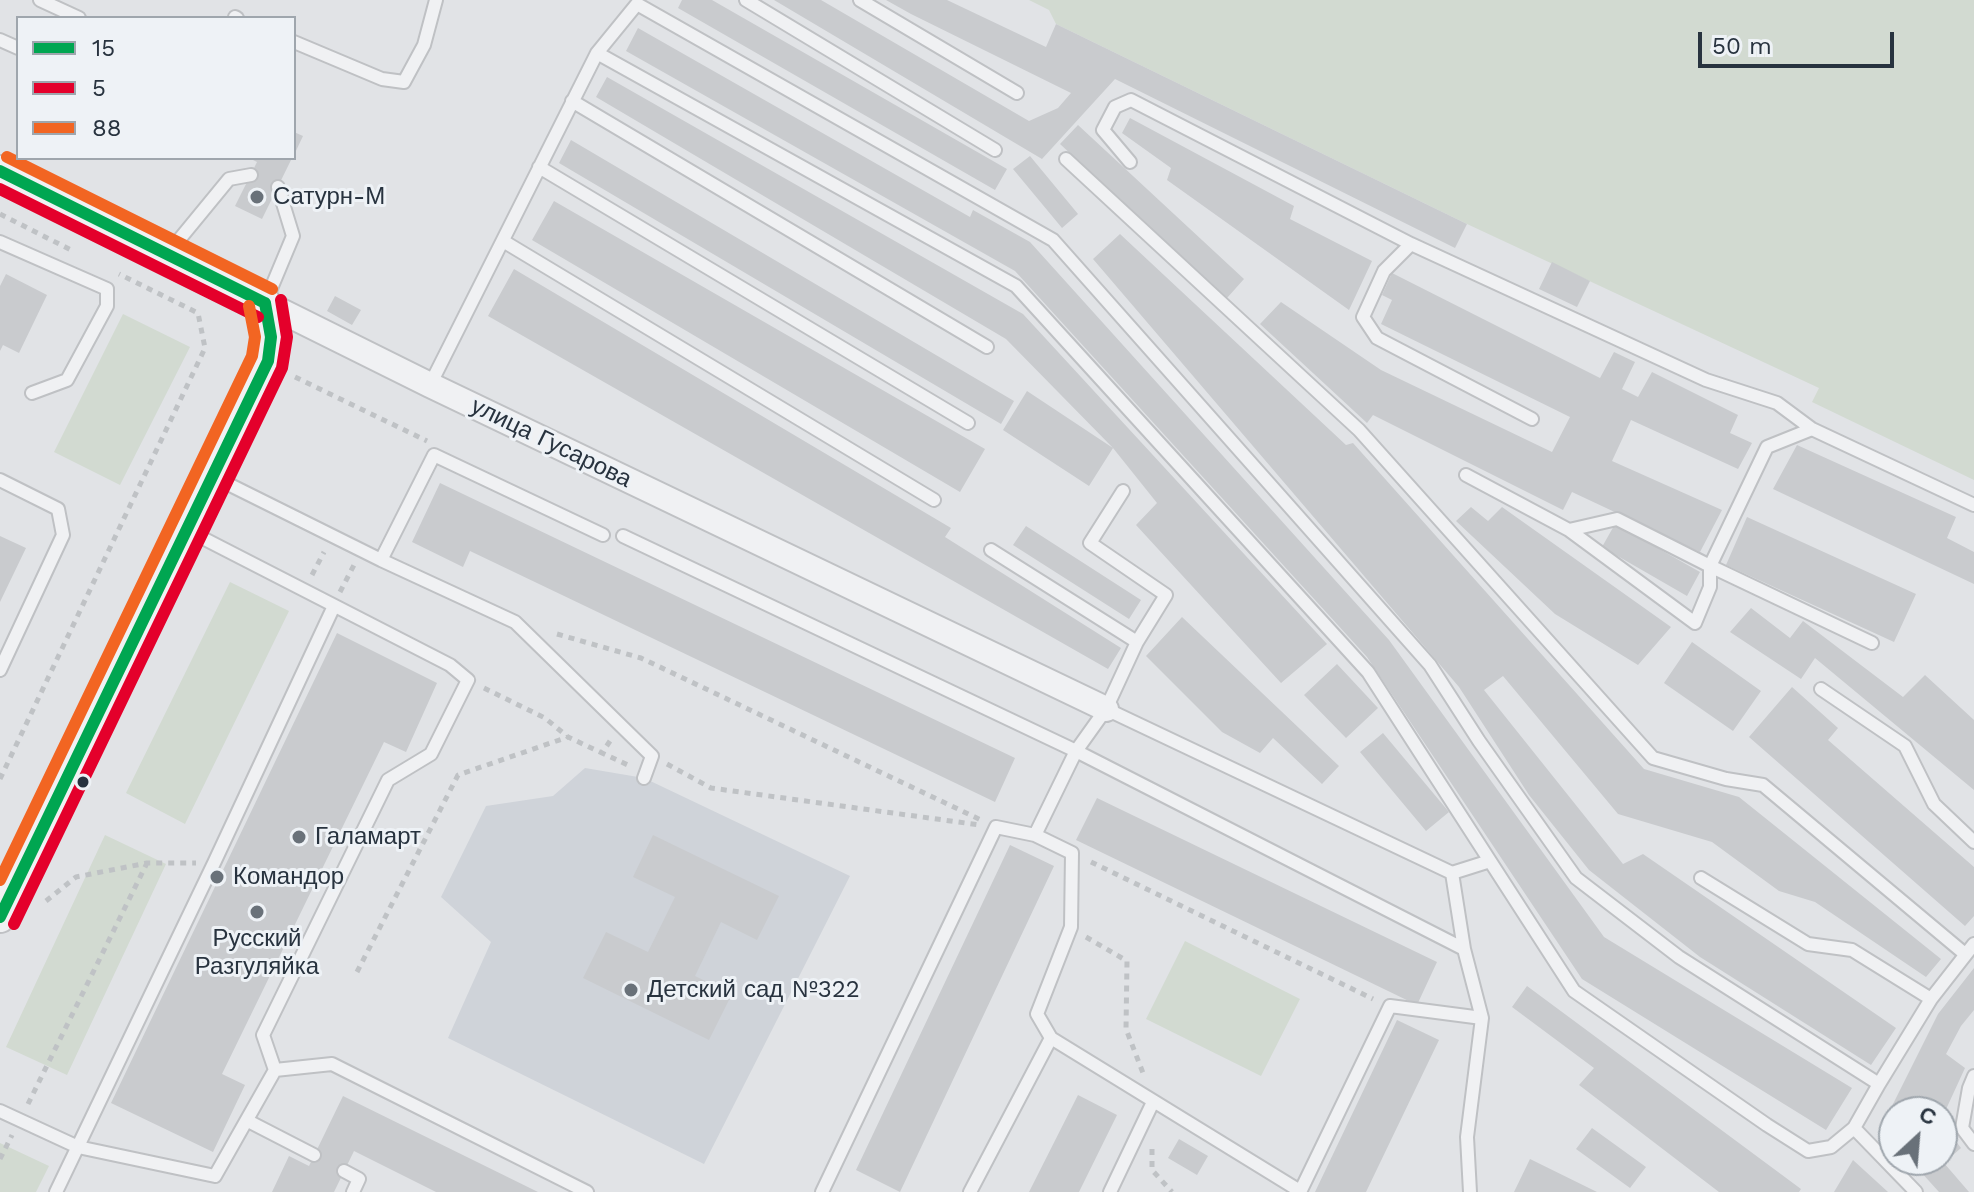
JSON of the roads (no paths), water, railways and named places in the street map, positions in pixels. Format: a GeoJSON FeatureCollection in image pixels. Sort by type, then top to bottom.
{"type":"FeatureCollection","features":[{"type":"Feature","properties":{"kind":"street","name":"улица Гусарова"},"geometry":{"type":"LineString","coordinates":[[0,171],[430,385],[1106,709]]}},
{"type":"Feature","properties":{"kind":"street"},"geometry":{"type":"LineString","coordinates":[[0,917],[268,361],[271,337],[265,303]]}},
{"type":"Feature","properties":{"kind":"lane"},"geometry":{"type":"LineString","coordinates":[[40,0],[75,16]]}},
{"type":"Feature","properties":{"kind":"lane"},"geometry":{"type":"LineString","coordinates":[[296,43],[382,79],[404,82],[424,45],[436,0]]}},
{"type":"Feature","properties":{"kind":"lane"},"geometry":{"type":"LineString","coordinates":[[746,0],[995,150]]}},
{"type":"Feature","properties":{"kind":"lane"},"geometry":{"type":"LineString","coordinates":[[860,0],[1017,93]]}},
{"type":"Feature","properties":{"kind":"lane"},"geometry":{"type":"LineString","coordinates":[[430,385],[597,53],[639,2],[1053,240],[1430,665],[1479,741],[1576,878],[1679,957],[1879,1084]]}},
{"type":"Feature","properties":{"kind":"lane"},"geometry":{"type":"LineString","coordinates":[[597,53],[1016,286],[1368,672],[1574,991],[1808,1151],[1831,1147],[1854,1128],[1931,999],[1970,949],[1763,785],[1726,779],[1653,758],[1359,430],[1066,159]]}},
{"type":"Feature","properties":{"kind":"lane"},"geometry":{"type":"LineString","coordinates":[[1130,162],[1103,130],[1115,107],[1131,100],[1411,244],[1706,380],[1777,403],[1812,429],[1974,505]]}},
{"type":"Feature","properties":{"kind":"lane"},"geometry":{"type":"LineString","coordinates":[[572,101],[987,347]]}},
{"type":"Feature","properties":{"kind":"lane"},"geometry":{"type":"LineString","coordinates":[[539,167],[968,423]]}},
{"type":"Feature","properties":{"kind":"lane"},"geometry":{"type":"LineString","coordinates":[[167,254],[229,179],[251,175]]}},
{"type":"Feature","properties":{"kind":"lane"},"geometry":{"type":"LineString","coordinates":[[265,303],[293,236],[278,187]]}},
{"type":"Feature","properties":{"kind":"lane"},"geometry":{"type":"LineString","coordinates":[[503,241],[934,500]]}},
{"type":"Feature","properties":{"kind":"lane"},"geometry":{"type":"LineString","coordinates":[[0,242],[107,289],[107,306],[67,380],[32,393]]}},
{"type":"Feature","properties":{"kind":"lane"},"geometry":{"type":"LineString","coordinates":[[1411,244],[1384,271],[1363,317],[1377,338],[1532,419]]}},
{"type":"Feature","properties":{"kind":"lane"},"geometry":{"type":"LineString","coordinates":[[1466,475],[1569,530],[1695,623],[1710,587],[1710,566],[1767,447],[1812,429]]}},
{"type":"Feature","properties":{"kind":"lane"},"geometry":{"type":"LineString","coordinates":[[381,560],[434,455],[603,535]]}},
{"type":"Feature","properties":{"kind":"lane"},"geometry":{"type":"LineString","coordinates":[[214,477],[515,622],[652,756],[644,778]]}},
{"type":"Feature","properties":{"kind":"lane"},"geometry":{"type":"LineString","coordinates":[[0,480],[58,509],[63,535],[0,670]]}},
{"type":"Feature","properties":{"kind":"lane"},"geometry":{"type":"LineString","coordinates":[[1035,835],[1076,751],[1106,709],[1137,642],[1166,595],[1090,543],[1123,491]]}},
{"type":"Feature","properties":{"kind":"lane"},"geometry":{"type":"LineString","coordinates":[[1569,530],[1617,519],[1872,643]]}},
{"type":"Feature","properties":{"kind":"lane"},"geometry":{"type":"LineString","coordinates":[[0,1111],[78,1147],[215,1176],[275,1070],[263,1035],[388,780],[431,754],[468,680],[450,665],[336,600],[305,591],[187,530]]}},
{"type":"Feature","properties":{"kind":"lane"},"geometry":{"type":"LineString","coordinates":[[623,536],[1076,751],[1464,949]]}},
{"type":"Feature","properties":{"kind":"lane"},"geometry":{"type":"LineString","coordinates":[[991,550],[1137,642]]}},
{"type":"Feature","properties":{"kind":"lane"},"geometry":{"type":"LineString","coordinates":[[56,1192],[336,600]]}},
{"type":"Feature","properties":{"kind":"lane"},"geometry":{"type":"LineString","coordinates":[[1821,689],[1905,746],[1934,804],[1974,842]]}},
{"type":"Feature","properties":{"kind":"lane"},"geometry":{"type":"LineString","coordinates":[[1106,709],[1452,873],[1490,861]]}},
{"type":"Feature","properties":{"kind":"lane"},"geometry":{"type":"LineString","coordinates":[[822,1192],[996,827],[1035,835],[1072,853],[1071,927],[1037,1014],[1051,1038],[1300,1192],[1390,1006],[1482,1018]]}},
{"type":"Feature","properties":{"kind":"lane"},"geometry":{"type":"LineString","coordinates":[[1452,873],[1464,949],[1482,1018],[1467,1137],[1470,1192]]}},
{"type":"Feature","properties":{"kind":"lane"},"geometry":{"type":"LineString","coordinates":[[1701,878],[1808,944],[1852,950],[1931,999]]}},
{"type":"Feature","properties":{"kind":"lane"},"geometry":{"type":"LineString","coordinates":[[970,1192],[1051,1038]]}},
{"type":"Feature","properties":{"kind":"lane"},"geometry":{"type":"LineString","coordinates":[[275,1070],[332,1064],[587,1192]]}},
{"type":"Feature","properties":{"kind":"lane"},"geometry":{"type":"LineString","coordinates":[[1974,1076],[1962,1128],[1974,1144]]}},
{"type":"Feature","properties":{"kind":"lane"},"geometry":{"type":"LineString","coordinates":[[1110,1192],[1153,1102]]}},
{"type":"Feature","properties":{"kind":"lane"},"geometry":{"type":"LineString","coordinates":[[248,1121],[314,1155]]}},
{"type":"Feature","properties":{"kind":"lane"},"geometry":{"type":"LineString","coordinates":[[1854,1128],[1916,1192]]}},
{"type":"Feature","properties":{"kind":"lane"},"geometry":{"type":"LineString","coordinates":[[344,1171],[359,1179],[353,1192]]}},
{"type":"Feature","properties":{"kind":"place","name":"Сатурн-М"},"geometry":{"type":"Point","coordinates":[257,197]}},
{"type":"Feature","properties":{"kind":"place","name":"Галамарт"},"geometry":{"type":"Point","coordinates":[299,837]}},
{"type":"Feature","properties":{"kind":"place","name":"Командор"},"geometry":{"type":"Point","coordinates":[217,877]}},
{"type":"Feature","properties":{"kind":"place","name":"Русский Разгуляйка"},"geometry":{"type":"Point","coordinates":[257,912]}},
{"type":"Feature","properties":{"kind":"place","name":"Детский сад №322"},"geometry":{"type":"Point","coordinates":[631,990]}}]}
